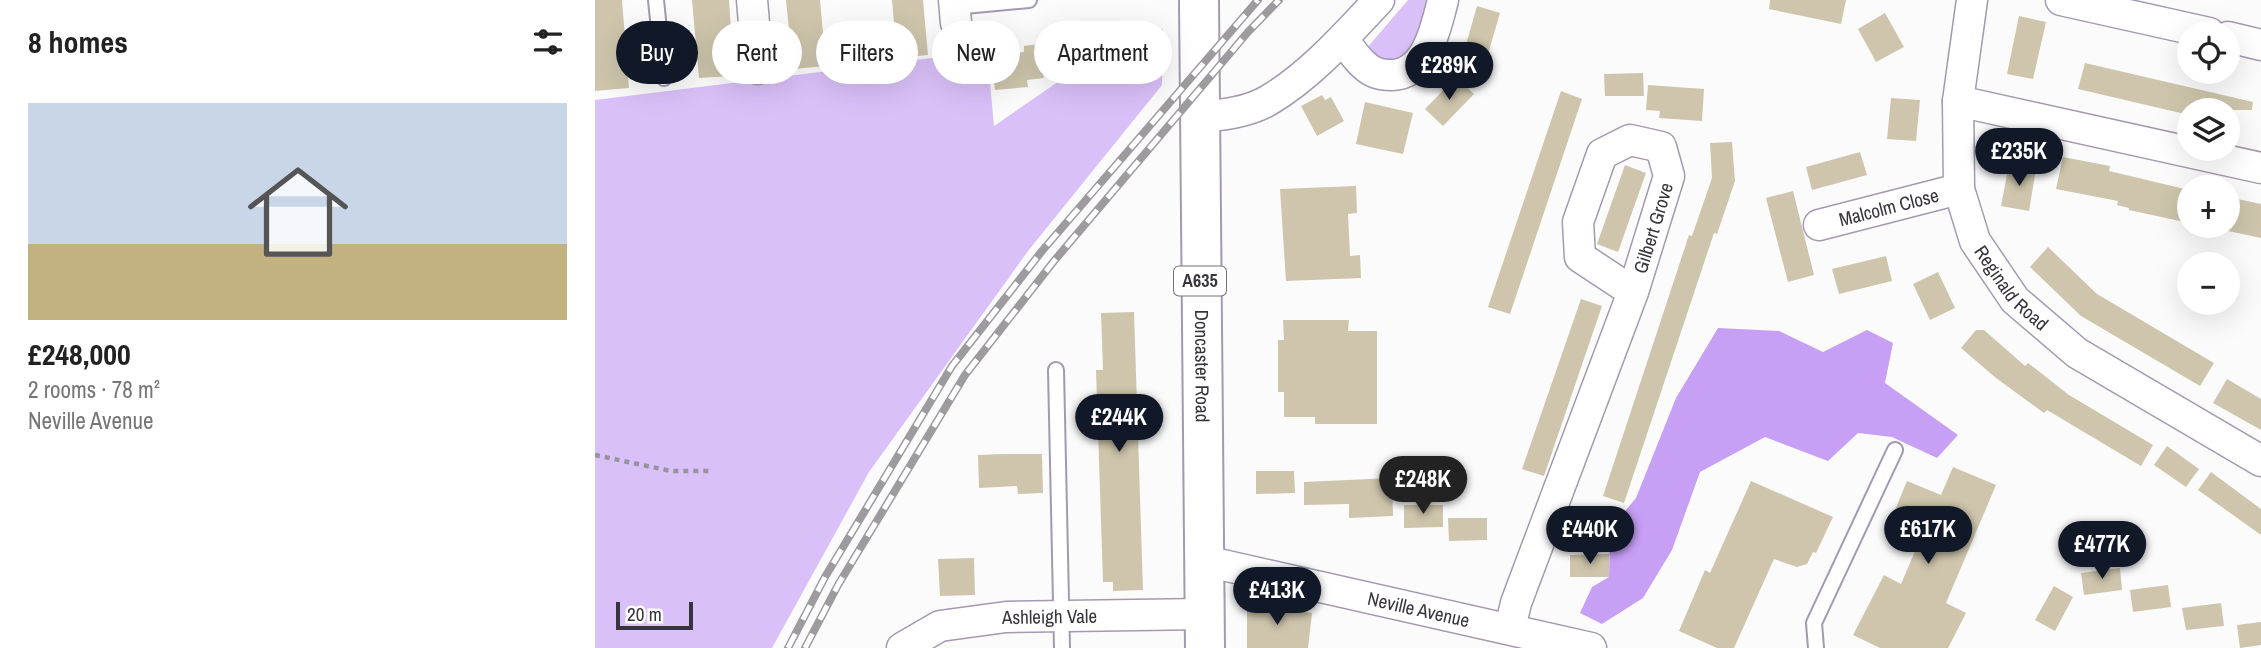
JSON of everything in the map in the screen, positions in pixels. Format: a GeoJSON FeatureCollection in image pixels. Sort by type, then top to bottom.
{"type":"FeatureCollection","features":[{"type":"Feature","properties":{"kind":"highway","name":"Doncaster Road"},"geometry":{"type":"LineString","coordinates":[[1199,0],[1199,260],[1205,631]]}},
{"type":"Feature","properties":{"kind":"street"},"geometry":{"type":"LineString","coordinates":[[752,0],[754,21]]}},
{"type":"Feature","properties":{"kind":"street"},"geometry":{"type":"LineString","coordinates":[[1200,117],[1230,114],[1268,101],[1343,38],[1379,0]]}},
{"type":"Feature","properties":{"kind":"street"},"geometry":{"type":"LineString","coordinates":[[1343,38],[1363,64],[1378,75],[1402,75],[1421,60],[1435,29],[1443,0]]}},
{"type":"Feature","properties":{"kind":"street","name":"Reginald Road"},"geometry":{"type":"LineString","coordinates":[[1972,0],[1958,101],[1959,189],[1975,241],[2015,300],[2077,353],[2261,461]]}},
{"type":"Feature","properties":{"kind":"street"},"geometry":{"type":"LineString","coordinates":[[2061,0],[2177,26]]}},
{"type":"Feature","properties":{"kind":"street"},"geometry":{"type":"LineString","coordinates":[[2240,40],[2261,45]]}},
{"type":"Feature","properties":{"kind":"street"},"geometry":{"type":"LineString","coordinates":[[1958,101],[2261,168]]}},
{"type":"Feature","properties":{"kind":"street","name":"Gilbert Grove"},"geometry":{"type":"LineString","coordinates":[[1510,628],[1516,603],[1633,292],[1669,176],[1661,147],[1630,141],[1602,154],[1577,222],[1580,257],[1633,292]]}},
{"type":"Feature","properties":{"kind":"street","name":"Malcolm Close"},"geometry":{"type":"LineString","coordinates":[[1819,225],[1959,189]]}},
{"type":"Feature","properties":{"kind":"street","name":"Neville Avenue"},"geometry":{"type":"LineString","coordinates":[[1205,561],[1591,648]]}},
{"type":"Feature","properties":{"kind":"street","name":"Ashleigh Vale"},"geometry":{"type":"LineString","coordinates":[[902,648],[940,626],[1006,617],[1061,617],[1205,631]]}},
{"type":"Feature","properties":{"kind":"lane"},"geometry":{"type":"LineString","coordinates":[[656,0],[658,21]]}},
{"type":"Feature","properties":{"kind":"lane"},"geometry":{"type":"LineString","coordinates":[[954,10],[1029,0]]}},
{"type":"Feature","properties":{"kind":"lane"},"geometry":{"type":"LineString","coordinates":[[1056,370],[1062,648]]}},
{"type":"Feature","properties":{"kind":"lane"},"geometry":{"type":"LineString","coordinates":[[1816,648],[1814,623],[1895,450]]}},
{"type":"Feature","properties":{"kind":"path"},"geometry":{"type":"LineString","coordinates":[[595,455],[671,471],[712,471]]}},
{"type":"Feature","properties":{"kind":"shaded area"},"geometry":{"type":"Polygon","coordinates":[[[1408,0],[1430,0],[1421,41],[1398,66],[1383,67],[1366,49],[1408,0]]]}},
{"type":"Feature","properties":{"kind":"shaded area"},"geometry":{"type":"Polygon","coordinates":[[[932,58],[932,84],[990,84],[994,126],[1055,84],[1162,84],[1028,251],[869,472],[772,648],[595,648],[595,100],[723,84],[802,84],[802,74],[816,72],[816,84],[918,84],[918,60],[932,58]]]}},
{"type":"Feature","properties":{"kind":"shaded area"},"geometry":{"type":"Polygon","coordinates":[[[1718,328],[1779,331],[1823,352],[1867,330],[1893,343],[1885,383],[1958,435],[1937,458],[1892,437],[1858,433],[1828,461],[1765,437],[1700,472],[1672,550],[1643,598],[1602,624],[1580,613],[1592,587],[1609,577],[1610,529],[1636,498],[1676,398],[1718,328]]]}},
{"type":"Feature","properties":{"kind":"building"},"geometry":{"type":"Polygon","coordinates":[[[595,0],[622,0],[624,21],[616,21],[616,84],[629,84],[629,88],[595,91],[595,0]]]}},
{"type":"Feature","properties":{"kind":"building"},"geometry":{"type":"Polygon","coordinates":[[[692,0],[729,0],[730,21],[712,21],[712,77],[699,78],[698,21],[694,21],[692,0]]]}},
{"type":"Feature","properties":{"kind":"building"},"geometry":{"type":"Polygon","coordinates":[[[786,0],[820,0],[822,21],[816,21],[816,67],[802,68],[802,21],[788,21],[786,0]]]}},
{"type":"Feature","properties":{"kind":"building"},"geometry":{"type":"Polygon","coordinates":[[[892,0],[923,0],[928,55],[918,56],[918,21],[894,21],[892,0]]]}},
{"type":"Feature","properties":{"kind":"building"},"geometry":{"type":"Polygon","coordinates":[[[1770,0],[1846,0],[1841,24],[1769,9],[1770,0]]]}},
{"type":"Feature","properties":{"kind":"building"},"geometry":{"type":"Polygon","coordinates":[[[1477,6],[1500,13],[1488,54],[1465,48],[1477,6]]]}},
{"type":"Feature","properties":{"kind":"building"},"geometry":{"type":"Polygon","coordinates":[[[1885,13],[1904,47],[1876,62],[1858,29],[1885,13]]]}},
{"type":"Feature","properties":{"kind":"building"},"geometry":{"type":"Polygon","coordinates":[[[2019,16],[2046,22],[2033,79],[2007,74],[2019,16]]]}},
{"type":"Feature","properties":{"kind":"building"},"geometry":{"type":"Polygon","coordinates":[[[1034,45],[1034,79],[1027,80],[1028,87],[995,90],[994,84],[1020,84],[1020,52],[1024,52],[1024,46],[1034,45]]]}},
{"type":"Feature","properties":{"kind":"building"},"geometry":{"type":"Polygon","coordinates":[[[2085,63],[2236,98],[2177,98],[2177,112],[2078,89],[2085,63]]]}},
{"type":"Feature","properties":{"kind":"building"},"geometry":{"type":"Polygon","coordinates":[[[1643,73],[1644,96],[1605,96],[1604,74],[1643,73]]]}},
{"type":"Feature","properties":{"kind":"building"},"geometry":{"type":"Polygon","coordinates":[[[1456,77],[1474,94],[1443,126],[1425,109],[1456,77]]]}},
{"type":"Feature","properties":{"kind":"building"},"geometry":{"type":"Polygon","coordinates":[[[1648,85],[1704,89],[1702,121],[1659,118],[1660,111],[1646,110],[1648,85]]]}},
{"type":"Feature","properties":{"kind":"building"},"geometry":{"type":"Polygon","coordinates":[[[1561,91],[1582,99],[1510,314],[1488,307],[1561,91]]]}},
{"type":"Feature","properties":{"kind":"building"},"geometry":{"type":"Polygon","coordinates":[[[1322,95],[1325,100],[1331,97],[1344,121],[1317,136],[1301,106],[1322,95]]]}},
{"type":"Feature","properties":{"kind":"building"},"geometry":{"type":"Polygon","coordinates":[[[1891,98],[1920,100],[1916,141],[1887,139],[1891,98]]]}},
{"type":"Feature","properties":{"kind":"building"},"geometry":{"type":"Polygon","coordinates":[[[2240,99],[2253,102],[2252,110],[2240,110],[2240,99]]]}},
{"type":"Feature","properties":{"kind":"building"},"geometry":{"type":"Polygon","coordinates":[[[1365,102],[1413,113],[1403,154],[1356,144],[1365,102]]]}},
{"type":"Feature","properties":{"kind":"building"},"geometry":{"type":"Polygon","coordinates":[[[1732,142],[1735,181],[1717,234],[1714,233],[1624,503],[1603,496],[1689,235],[1692,236],[1712,178],[1710,143],[1732,142]]]}},
{"type":"Feature","properties":{"kind":"building"},"geometry":{"type":"Polygon","coordinates":[[[1860,152],[1867,175],[1812,190],[1806,167],[1860,152]]]}},
{"type":"Feature","properties":{"kind":"building"},"geometry":{"type":"Polygon","coordinates":[[[2063,157],[2110,166],[2109,171],[2177,187],[2177,220],[2129,210],[2117,205],[2118,201],[2056,189],[2063,157]]]}},
{"type":"Feature","properties":{"kind":"building"},"geometry":{"type":"Polygon","coordinates":[[[2009,164],[2036,169],[2029,211],[2001,206],[2009,164]]]}},
{"type":"Feature","properties":{"kind":"building"},"geometry":{"type":"Polygon","coordinates":[[[1625,165],[1646,173],[1618,252],[1597,244],[1625,165]]]}},
{"type":"Feature","properties":{"kind":"building"},"geometry":{"type":"Polygon","coordinates":[[[1356,186],[1357,213],[1348,214],[1350,256],[1360,255],[1361,278],[1286,281],[1280,189],[1356,186]]]}},
{"type":"Feature","properties":{"kind":"building"},"geometry":{"type":"Polygon","coordinates":[[[1793,191],[1814,275],[1788,282],[1766,198],[1793,191]]]}},
{"type":"Feature","properties":{"kind":"building"},"geometry":{"type":"Polygon","coordinates":[[[2240,200],[2261,204],[2261,238],[2240,234],[2240,200]]]}},
{"type":"Feature","properties":{"kind":"building"},"geometry":{"type":"Polygon","coordinates":[[[2048,247],[2097,294],[2214,363],[2200,386],[2081,316],[2030,267],[2048,247]]]}},
{"type":"Feature","properties":{"kind":"building"},"geometry":{"type":"Polygon","coordinates":[[[1886,256],[1892,281],[1839,294],[1832,269],[1886,256]]]}},
{"type":"Feature","properties":{"kind":"building"},"geometry":{"type":"Polygon","coordinates":[[[1938,272],[1955,308],[1930,320],[1913,284],[1938,272]]]}},
{"type":"Feature","properties":{"kind":"building"},"geometry":{"type":"Polygon","coordinates":[[[1581,299],[1602,306],[1544,476],[1522,469],[1581,299]]]}},
{"type":"Feature","properties":{"kind":"building"},"geometry":{"type":"Polygon","coordinates":[[[1134,312],[1143,590],[1113,591],[1113,582],[1103,582],[1096,370],[1103,370],[1101,313],[1134,312]]]}},
{"type":"Feature","properties":{"kind":"building"},"geometry":{"type":"Polygon","coordinates":[[[1283,320],[1349,320],[1348,331],[1377,331],[1377,424],[1315,424],[1315,417],[1284,417],[1284,392],[1278,392],[1278,340],[1284,340],[1283,320]]]}},
{"type":"Feature","properties":{"kind":"building"},"geometry":{"type":"Polygon","coordinates":[[[1976,330],[1984,330],[2025,366],[2028,363],[2069,395],[2153,445],[2141,466],[2047,410],[2044,413],[1996,378],[1961,348],[1976,330]]]}},
{"type":"Feature","properties":{"kind":"building"},"geometry":{"type":"Polygon","coordinates":[[[2227,379],[2261,399],[2261,430],[2213,403],[2227,379]]]}},
{"type":"Feature","properties":{"kind":"building"},"geometry":{"type":"Polygon","coordinates":[[[2167,446],[2199,469],[2186,487],[2154,465],[2167,446]]]}},
{"type":"Feature","properties":{"kind":"building"},"geometry":{"type":"Polygon","coordinates":[[[1042,454],[1043,493],[1018,494],[1017,486],[979,488],[978,455],[1042,454]]]}},
{"type":"Feature","properties":{"kind":"building"},"geometry":{"type":"Polygon","coordinates":[[[1953,467],[1996,485],[1946,603],[1966,613],[1948,648],[1880,648],[1853,635],[1884,575],[1901,584],[1922,535],[1890,522],[1907,481],[1941,495],[1953,467]]]}},
{"type":"Feature","properties":{"kind":"building"},"geometry":{"type":"Polygon","coordinates":[[[1256,471],[1294,471],[1295,493],[1256,494],[1256,471]]]}},
{"type":"Feature","properties":{"kind":"building"},"geometry":{"type":"Polygon","coordinates":[[[2211,472],[2261,509],[2261,535],[2198,490],[2211,472]]]}},
{"type":"Feature","properties":{"kind":"building"},"geometry":{"type":"Polygon","coordinates":[[[1392,478],[1393,516],[1349,518],[1349,504],[1304,505],[1304,482],[1392,478]]]}},
{"type":"Feature","properties":{"kind":"building"},"geometry":{"type":"Polygon","coordinates":[[[1751,481],[1833,517],[1816,553],[1813,552],[1807,564],[1797,567],[1774,559],[1734,648],[1717,648],[1679,631],[1705,570],[1710,573],[1751,481]]]}},
{"type":"Feature","properties":{"kind":"building"},"geometry":{"type":"Polygon","coordinates":[[[1404,505],[1443,505],[1443,527],[1404,528],[1404,505]]]}},
{"type":"Feature","properties":{"kind":"building"},"geometry":{"type":"Polygon","coordinates":[[[1448,518],[1487,518],[1487,540],[1449,541],[1448,518]]]}},
{"type":"Feature","properties":{"kind":"building"},"geometry":{"type":"Polygon","coordinates":[[[1609,554],[1609,577],[1570,577],[1570,555],[1609,554]]]}},
{"type":"Feature","properties":{"kind":"building"},"geometry":{"type":"Polygon","coordinates":[[[974,558],[975,595],[940,596],[938,559],[974,558]]]}},
{"type":"Feature","properties":{"kind":"building"},"geometry":{"type":"Polygon","coordinates":[[[2120,568],[2122,590],[2084,595],[2081,573],[2120,568]]]}},
{"type":"Feature","properties":{"kind":"building"},"geometry":{"type":"Polygon","coordinates":[[[2168,585],[2171,607],[2133,612],[2130,590],[2168,585]]]}},
{"type":"Feature","properties":{"kind":"building"},"geometry":{"type":"Polygon","coordinates":[[[2054,586],[2073,597],[2055,631],[2035,620],[2054,586]]]}},
{"type":"Feature","properties":{"kind":"building"},"geometry":{"type":"Polygon","coordinates":[[[1247,602],[1312,613],[1308,648],[1247,648],[1247,602]]]}},
{"type":"Feature","properties":{"kind":"building"},"geometry":{"type":"Polygon","coordinates":[[[2221,603],[2224,626],[2186,630],[2182,608],[2221,603]]]}},
{"type":"Feature","properties":{"kind":"building"},"geometry":{"type":"Polygon","coordinates":[[[2261,622],[2261,645],[2240,648],[2237,625],[2261,622]]]}},
{"type":"Feature","properties":{"kind":"railway"},"geometry":{"type":"LineString","coordinates":[[788,648],[825,577],[952,366],[1042,251],[1258,0]]}},
{"type":"Feature","properties":{"kind":"railway"},"geometry":{"type":"LineString","coordinates":[[805,648],[838,585],[965,375],[1054,261],[1248,32],[1279,0]]}}]}
